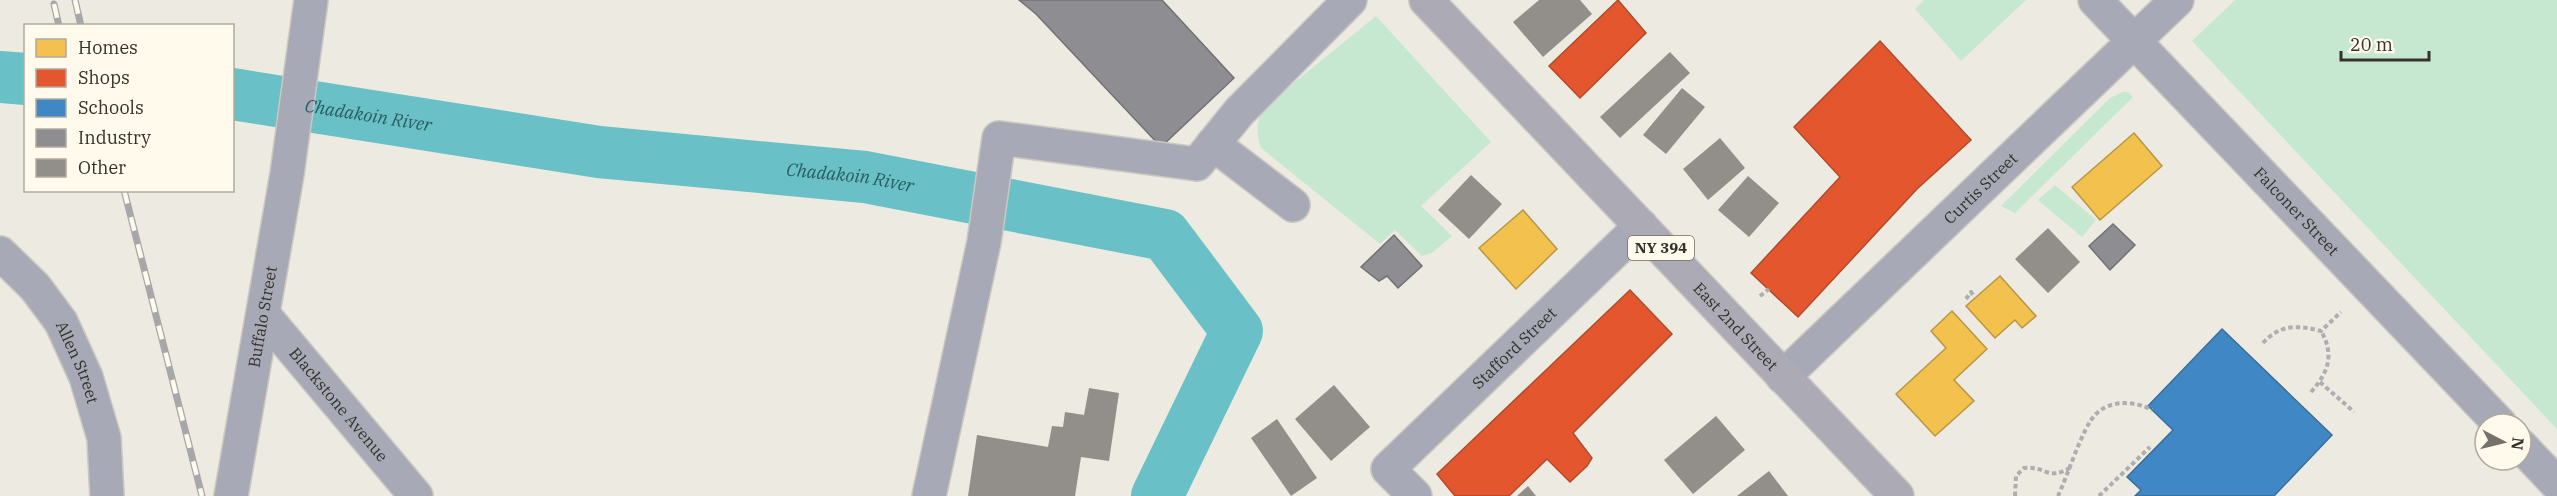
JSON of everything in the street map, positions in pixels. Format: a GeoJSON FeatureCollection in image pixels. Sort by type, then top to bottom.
{"type":"FeatureCollection","features":[{"type":"Feature","properties":{"kind":"main road","name":"East 2nd Street"},"geometry":{"type":"LineString","coordinates":[[1426,0],[1897,496]]}},
{"type":"Feature","properties":{"kind":"street","name":"Buffalo Street"},"geometry":{"type":"LineString","coordinates":[[231,496],[292,139],[311,0]]}},
{"type":"Feature","properties":{"kind":"street"},"geometry":{"type":"LineString","coordinates":[[929,496],[984,242],[999,138],[1197,164],[1239,112],[1350,0]]}},
{"type":"Feature","properties":{"kind":"street","name":"Falconer Street"},"geometry":{"type":"LineString","coordinates":[[2095,0],[2489,412]]}},
{"type":"Feature","properties":{"kind":"street","name":"Curtis Street"},"geometry":{"type":"LineString","coordinates":[[1783,377],[2177,0]]}},
{"type":"Feature","properties":{"kind":"street"},"geometry":{"type":"LineString","coordinates":[[1213,144],[1293,206]]}},
{"type":"Feature","properties":{"kind":"street","name":"Stafford Street"},"geometry":{"type":"LineString","coordinates":[[1414,496],[1388,469],[1641,226]]}},
{"type":"Feature","properties":{"kind":"street","name":"Allen Street"},"geometry":{"type":"LineString","coordinates":[[0,252],[35,286],[61,322],[86,377],[104,438],[107,496]]}},
{"type":"Feature","properties":{"kind":"street","name":"Blackstone Avenue"},"geometry":{"type":"LineString","coordinates":[[263,314],[416,496]]}},
{"type":"Feature","properties":{"kind":"street"},"geometry":{"type":"LineString","coordinates":[[2533,459],[2557,484]]}},
{"type":"Feature","properties":{"kind":"path"},"geometry":{"type":"LineString","coordinates":[[1760,296],[1769,289]]}},
{"type":"Feature","properties":{"kind":"path"},"geometry":{"type":"LineString","coordinates":[[1966,299],[1971,292],[1975,298]]}},
{"type":"Feature","properties":{"kind":"path"},"geometry":{"type":"LineString","coordinates":[[2321,331],[2341,312]]}},
{"type":"Feature","properties":{"kind":"path"},"geometry":{"type":"LineString","coordinates":[[2263,343],[2271,333],[2281,328],[2305,326],[2321,331]]}},
{"type":"Feature","properties":{"kind":"path"},"geometry":{"type":"LineString","coordinates":[[2311,392],[2328,368],[2329,351],[2321,331]]}},
{"type":"Feature","properties":{"kind":"path"},"geometry":{"type":"LineString","coordinates":[[2320,382],[2354,412]]}},
{"type":"Feature","properties":{"kind":"path"},"geometry":{"type":"LineString","coordinates":[[2058,496],[2087,427],[2096,414],[2114,404],[2128,402],[2141,404],[2152,410]]}},
{"type":"Feature","properties":{"kind":"path"},"geometry":{"type":"LineString","coordinates":[[2099,496],[2150,447]]}},
{"type":"Feature","properties":{"kind":"path"},"geometry":{"type":"LineString","coordinates":[[2015,496],[2016,476],[2024,468],[2041,468],[2049,474],[2056,475],[2071,468]]}},
{"type":"Feature","properties":{"kind":"green space"},"geometry":{"type":"Polygon","coordinates":[[[1924,0],[2026,0],[1961,61],[1915,9],[1924,0]]]}},
{"type":"Feature","properties":{"kind":"green space"},"geometry":{"type":"Polygon","coordinates":[[[2235,0],[2557,0],[2557,429],[2192,41],[2235,0]]]}},
{"type":"Feature","properties":{"kind":"green space"},"geometry":{"type":"Polygon","coordinates":[[[1376,16],[1491,142],[1421,206],[1452,236],[1432,253],[1422,256],[1395,230],[1380,244],[1261,148],[1258,137],[1259,117],[1264,107],[1376,16]]]}},
{"type":"Feature","properties":{"kind":"green space"},"geometry":{"type":"Polygon","coordinates":[[[2128,92],[2133,97],[2015,213],[2001,206],[2110,98],[2128,92]]]}},
{"type":"Feature","properties":{"kind":"green space"},"geometry":{"type":"Polygon","coordinates":[[[2055,185],[2096,220],[2082,237],[2038,200],[2055,185]]]}},
{"type":"Feature","properties":{"kind":"building: Homes"},"geometry":{"type":"Polygon","coordinates":[[[2134,133],[2162,166],[2100,220],[2072,187],[2134,133]]]}},
{"type":"Feature","properties":{"kind":"building: Homes"},"geometry":{"type":"Polygon","coordinates":[[[1523,210],[1557,249],[1516,289],[1479,248],[1523,210]]]}},
{"type":"Feature","properties":{"kind":"building: Homes"},"geometry":{"type":"Polygon","coordinates":[[[2000,276],[2036,316],[2022,328],[2015,320],[1995,338],[1966,306],[2000,276]]]}},
{"type":"Feature","properties":{"kind":"building: Homes"},"geometry":{"type":"Polygon","coordinates":[[[1952,311],[1987,349],[1954,380],[1974,401],[1935,436],[1896,394],[1946,348],[1931,331],[1952,311]]]}},
{"type":"Feature","properties":{"kind":"building: Shops"},"geometry":{"type":"Polygon","coordinates":[[[1618,0],[1646,33],[1580,98],[1549,66],[1618,0]]]}},
{"type":"Feature","properties":{"kind":"building: Shops"},"geometry":{"type":"Polygon","coordinates":[[[1880,41],[1971,140],[1917,189],[1798,317],[1751,273],[1840,177],[1794,127],[1880,41]]]}},
{"type":"Feature","properties":{"kind":"building: Shops"},"geometry":{"type":"Polygon","coordinates":[[[1630,290],[1672,334],[1573,433],[1592,458],[1587,466],[1570,482],[1547,459],[1509,496],[1455,496],[1437,474],[1630,290]]]}},
{"type":"Feature","properties":{"kind":"building: Schools"},"geometry":{"type":"Polygon","coordinates":[[[2222,329],[2332,435],[2274,496],[2135,496],[2141,490],[2127,477],[2173,430],[2148,406],[2222,329]]]}},
{"type":"Feature","properties":{"kind":"building: Industry"},"geometry":{"type":"Polygon","coordinates":[[[1019,0],[1162,0],[1234,78],[1161,147],[1036,14],[1019,0]]]}},
{"type":"Feature","properties":{"kind":"building: Industry"},"geometry":{"type":"Polygon","coordinates":[[[2113,224],[2135,245],[2110,270],[2089,246],[2113,224]]]}},
{"type":"Feature","properties":{"kind":"building: Industry"},"geometry":{"type":"Polygon","coordinates":[[[1394,235],[1422,266],[1398,288],[1387,276],[1379,281],[1361,267],[1394,235]]]}},
{"type":"Feature","properties":{"kind":"building: Other"},"geometry":{"type":"Polygon","coordinates":[[[1539,0],[1580,0],[1592,14],[1543,57],[1513,22],[1539,0]]]}},
{"type":"Feature","properties":{"kind":"building: Other"},"geometry":{"type":"Polygon","coordinates":[[[1670,52],[1690,73],[1620,138],[1600,117],[1670,52]]]}},
{"type":"Feature","properties":{"kind":"building: Other"},"geometry":{"type":"Polygon","coordinates":[[[1682,88],[1705,107],[1666,154],[1643,135],[1682,88]]]}},
{"type":"Feature","properties":{"kind":"building: Other"},"geometry":{"type":"Polygon","coordinates":[[[1720,138],[1745,168],[1708,200],[1683,169],[1720,138]]]}},
{"type":"Feature","properties":{"kind":"building: Other"},"geometry":{"type":"Polygon","coordinates":[[[1471,175],[1502,204],[1469,239],[1438,210],[1471,175]]]}},
{"type":"Feature","properties":{"kind":"building: Other"},"geometry":{"type":"Polygon","coordinates":[[[1748,176],[1779,203],[1749,237],[1718,210],[1748,176]]]}},
{"type":"Feature","properties":{"kind":"building: Other"},"geometry":{"type":"Polygon","coordinates":[[[2048,228],[2080,262],[2048,293],[2015,259],[2048,228]]]}},
{"type":"Feature","properties":{"kind":"building: Other"},"geometry":{"type":"Polygon","coordinates":[[[1334,385],[1370,427],[1331,461],[1295,419],[1334,385]]]}},
{"type":"Feature","properties":{"kind":"building: Other"},"geometry":{"type":"Polygon","coordinates":[[[1089,388],[1119,393],[1109,461],[1081,457],[1075,496],[968,496],[977,435],[1048,447],[1052,426],[1063,427],[1065,412],[1084,415],[1089,388]]]}},
{"type":"Feature","properties":{"kind":"building: Other"},"geometry":{"type":"Polygon","coordinates":[[[1716,416],[1745,450],[1693,494],[1664,460],[1716,416]]]}},
{"type":"Feature","properties":{"kind":"building: Other"},"geometry":{"type":"Polygon","coordinates":[[[1277,419],[1317,478],[1291,496],[1251,438],[1277,419]]]}},
{"type":"Feature","properties":{"kind":"building: Other"},"geometry":{"type":"Polygon","coordinates":[[[1769,471],[1788,496],[1737,496],[1769,471]]]}},
{"type":"Feature","properties":{"kind":"building: Other"},"geometry":{"type":"Polygon","coordinates":[[[1528,486],[1536,496],[1517,496],[1528,486]]]}},
{"type":"Feature","properties":{"kind":"waterway","name":"Chadakoin River"},"geometry":{"type":"LineString","coordinates":[[0,77],[24,79]]}},
{"type":"Feature","properties":{"kind":"waterway","name":"Chadakoin River"},"geometry":{"type":"LineString","coordinates":[[234,94],[599,152],[865,177],[1165,235],[1237,331],[1157,496]]}},
{"type":"Feature","properties":{"kind":"railway"},"geometry":{"type":"LineString","coordinates":[[75,0],[81,24]]}},
{"type":"Feature","properties":{"kind":"railway"},"geometry":{"type":"LineString","coordinates":[[54,4],[59,24]]}},
{"type":"Feature","properties":{"kind":"railway"},"geometry":{"type":"LineString","coordinates":[[125,192],[202,496]]}}]}
